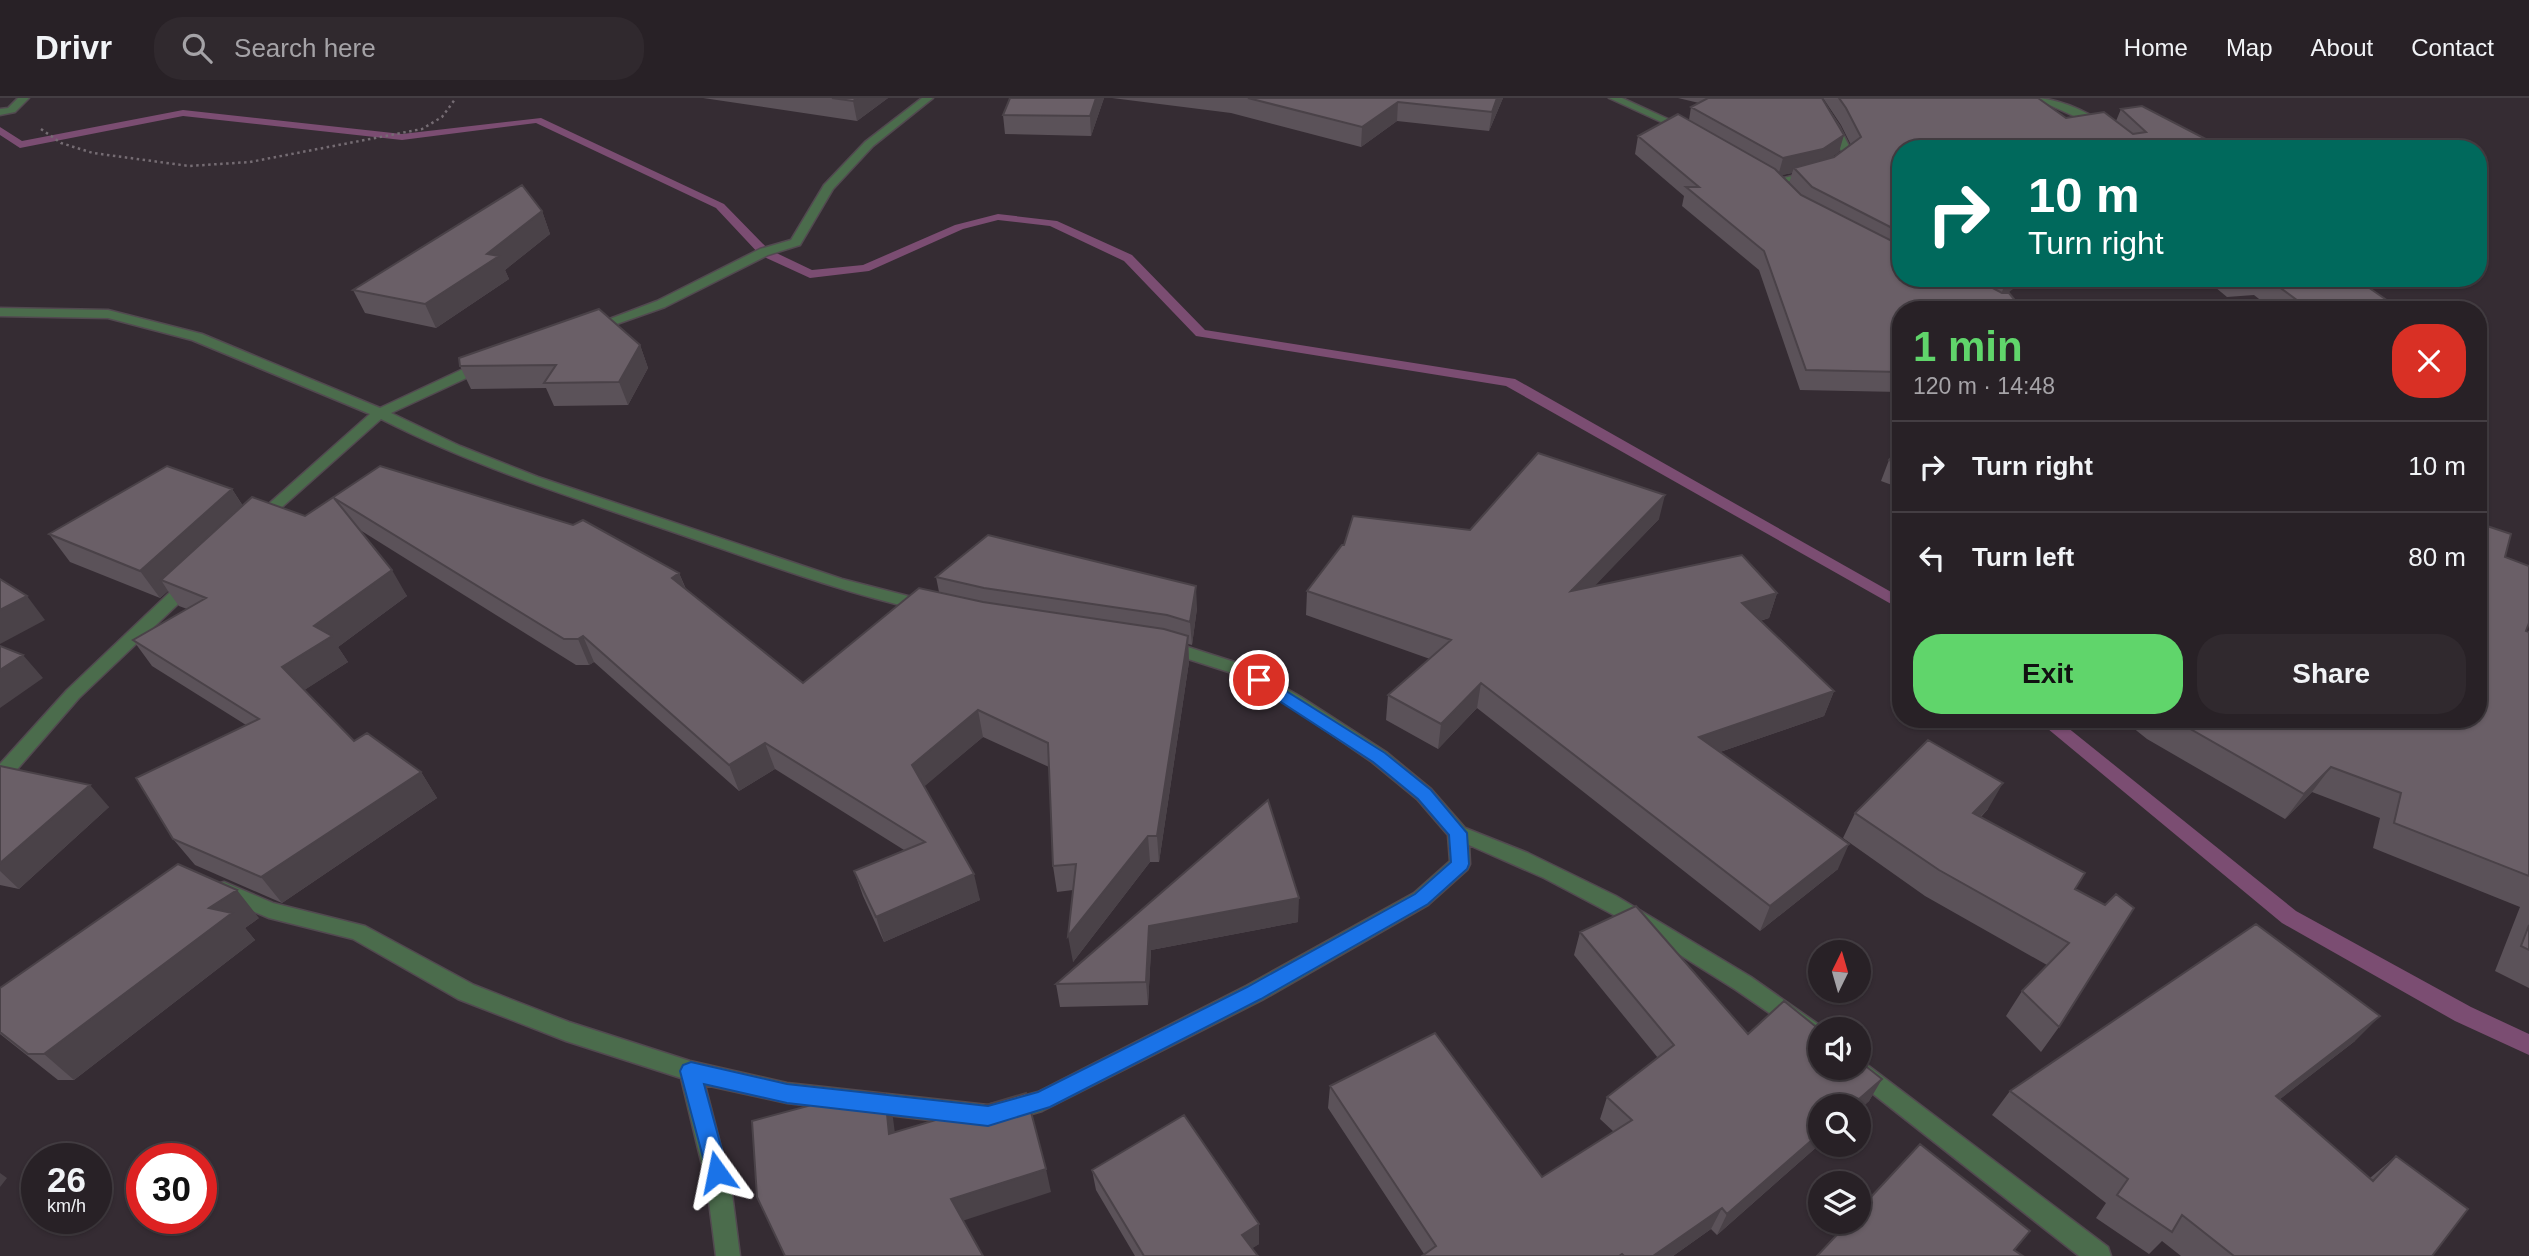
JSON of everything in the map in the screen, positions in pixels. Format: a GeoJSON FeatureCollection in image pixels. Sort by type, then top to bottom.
{"type":"FeatureCollection","features":[{"type":"Feature","properties":{"kind":"street"},"geometry":{"type":"LineString","coordinates":[[5,111],[24,98]]}},
{"type":"Feature","properties":{"kind":"street"},"geometry":{"type":"LineString","coordinates":[[569,336],[661,303],[764,252],[796,243],[828,187],[869,144],[928,98]]}},
{"type":"Feature","properties":{"kind":"street"},"geometry":{"type":"LineString","coordinates":[[1614,98],[1697,135]]}},
{"type":"Feature","properties":{"kind":"street"},"geometry":{"type":"LineString","coordinates":[[1776,184],[1823,171],[1848,154],[1834,126],[1815,98]]}},
{"type":"Feature","properties":{"kind":"street"},"geometry":{"type":"LineString","coordinates":[[2039,98],[2109,128],[2122,140]]}},
{"type":"Feature","properties":{"kind":"street"},"geometry":{"type":"LineString","coordinates":[[0,312],[108,314],[197,337],[380,413],[419,433],[524,477],[840,586],[939,609]]}},
{"type":"Feature","properties":{"kind":"street"},"geometry":{"type":"LineString","coordinates":[[243,535],[380,413],[461,373],[500,358]]}},
{"type":"Feature","properties":{"kind":"street"},"geometry":{"type":"LineString","coordinates":[[0,776],[73,694],[202,572]]}},
{"type":"Feature","properties":{"kind":"street"},"geometry":{"type":"LineString","coordinates":[[1141,642],[1168,646],[1241,670],[1295,701],[1379,757],[1424,794],[1458,833],[1511,852],[1614,902],[1808,1029]]}},
{"type":"Feature","properties":{"kind":"street"},"geometry":{"type":"LineString","coordinates":[[203,880],[269,910],[358,933],[466,992],[566,1031],[691,1071],[787,1093],[988,1116],[1042,1101],[1254,993],[1421,899],[1460,864],[1458,833]]}},
{"type":"Feature","properties":{"kind":"street"},"geometry":{"type":"LineString","coordinates":[[691,1071],[712,1145],[727,1227],[728,1256]]}},
{"type":"Feature","properties":{"kind":"street"},"geometry":{"type":"LineString","coordinates":[[1871,1079],[2099,1256]]}},
{"type":"Feature","properties":{"kind":"path"},"geometry":{"type":"LineString","coordinates":[[5,111],[61,143],[93,153],[190,166],[250,162],[422,129],[447,113],[456,98]]}},
{"type":"Feature","properties":{"kind":"building"},"geometry":{"type":"Polygon","coordinates":[[[832,98],[857,98],[853,101],[832,98]]]}},
{"type":"Feature","properties":{"kind":"building"},"geometry":{"type":"Polygon","coordinates":[[[1010,98],[1096,98],[1090,116],[1003,115],[1010,98]]]}},
{"type":"Feature","properties":{"kind":"building"},"geometry":{"type":"Polygon","coordinates":[[[1248,98],[1497,98],[1492,112],[1398,102],[1362,127],[1248,98]]]}},
{"type":"Feature","properties":{"kind":"building"},"geometry":{"type":"Polygon","coordinates":[[[1708,98],[1822,98],[1844,135],[1823,149],[1783,158],[1691,107],[1708,98]]]}},
{"type":"Feature","properties":{"kind":"building"},"geometry":{"type":"Polygon","coordinates":[[[1839,98],[2038,98],[2066,118],[2104,112],[2133,134],[2146,132],[2121,109],[2142,106],[2208,140],[1892,140],[1892,228],[1812,187],[1794,168],[1834,157],[1861,137],[1839,98]]]}},
{"type":"Feature","properties":{"kind":"building"},"geometry":{"type":"Polygon","coordinates":[[[1678,114],[1775,169],[1801,195],[1892,241],[1892,287],[1991,287],[2002,293],[2009,293],[2016,301],[1892,301],[1892,372],[1806,370],[1764,251],[1686,187],[1699,187],[1638,136],[1678,114]]]}},
{"type":"Feature","properties":{"kind":"building"},"geometry":{"type":"Polygon","coordinates":[[[522,185],[542,211],[487,254],[499,256],[425,304],[353,290],[522,185]]]}},
{"type":"Feature","properties":{"kind":"building"},"geometry":{"type":"Polygon","coordinates":[[[2279,287],[2368,287],[2388,301],[2298,301],[2279,287]]]}},
{"type":"Feature","properties":{"kind":"building"},"geometry":{"type":"Polygon","coordinates":[[[599,309],[640,345],[619,382],[544,383],[556,365],[460,366],[459,358],[599,309]]]}},
{"type":"Feature","properties":{"kind":"building"},"geometry":{"type":"Polygon","coordinates":[[[1538,453],[1665,495],[1571,591],[1742,555],[1777,593],[1742,603],[1834,691],[1699,737],[1849,844],[1770,906],[1481,683],[1441,724],[1388,695],[1451,640],[1307,591],[1344,545],[1353,516],[1470,530],[1538,453]]]}},
{"type":"Feature","properties":{"kind":"building"},"geometry":{"type":"Polygon","coordinates":[[[167,466],[232,489],[140,571],[49,534],[167,466]]]}},
{"type":"Feature","properties":{"kind":"building"},"geometry":{"type":"Polygon","coordinates":[[[380,466],[573,525],[583,520],[679,573],[672,578],[803,683],[919,588],[983,602],[1164,629],[1188,636],[1157,836],[1148,836],[1068,936],[1076,864],[1053,866],[1048,743],[978,710],[912,765],[974,874],[876,917],[854,871],[925,842],[765,743],[729,765],[583,636],[578,639],[564,639],[334,498],[392,570],[314,626],[332,636],[282,667],[354,741],[367,733],[421,772],[261,877],[173,839],[136,778],[259,719],[133,640],[206,598],[161,580],[252,497],[305,516],[380,466]]]}},
{"type":"Feature","properties":{"kind":"building"},"geometry":{"type":"Polygon","coordinates":[[[2487,526],[2511,534],[2505,557],[2529,566],[2529,623],[2526,631],[2529,632],[2529,876],[2394,823],[2401,793],[2331,767],[2304,794],[2189,728],[2487,728],[2487,526]]]}},
{"type":"Feature","properties":{"kind":"building"},"geometry":{"type":"Polygon","coordinates":[[[988,535],[1196,586],[1190,622],[1167,615],[984,588],[936,577],[988,535]]]}},
{"type":"Feature","properties":{"kind":"building"},"geometry":{"type":"Polygon","coordinates":[[[0,579],[27,596],[0,610],[0,579]]]}},
{"type":"Feature","properties":{"kind":"building"},"geometry":{"type":"Polygon","coordinates":[[[0,646],[23,655],[0,670],[0,646]]]}},
{"type":"Feature","properties":{"kind":"building"},"geometry":{"type":"Polygon","coordinates":[[[1928,740],[2003,783],[1973,813],[2085,873],[2075,889],[2105,905],[2116,894],[2134,908],[2059,1027],[2022,991],[2069,943],[1939,870],[1855,813],[1928,740]]]}},
{"type":"Feature","properties":{"kind":"building"},"geometry":{"type":"Polygon","coordinates":[[[0,766],[90,785],[0,863],[0,766]]]}},
{"type":"Feature","properties":{"kind":"building"},"geometry":{"type":"Polygon","coordinates":[[[1268,800],[1299,898],[1149,926],[1146,982],[1056,984],[1268,800]]]}},
{"type":"Feature","properties":{"kind":"building"},"geometry":{"type":"Polygon","coordinates":[[[178,864],[237,890],[209,908],[232,913],[44,1054],[28,1054],[0,1032],[0,988],[178,864]]]}},
{"type":"Feature","properties":{"kind":"building"},"geometry":{"type":"Polygon","coordinates":[[[1636,906],[1748,1034],[1784,1001],[1808,1020],[1808,1080],[1871,1080],[1871,1070],[1882,1079],[1865,1094],[1808,1094],[1808,1143],[1727,1214],[1722,1208],[1653,1256],[1422,1256],[1436,1246],[1330,1086],[1435,1033],[1542,1177],[1632,1120],[1607,1097],[1674,1045],[1580,932],[1636,906]]]}},
{"type":"Feature","properties":{"kind":"building"},"geometry":{"type":"Polygon","coordinates":[[[2256,924],[2380,1016],[2276,1096],[2373,1181],[2396,1156],[2468,1209],[2432,1256],[2234,1256],[2182,1215],[2172,1232],[2117,1195],[2128,1179],[2010,1091],[2256,924]]]}},
{"type":"Feature","properties":{"kind":"building"},"geometry":{"type":"Polygon","coordinates":[[[2529,925],[2529,950],[2521,946],[2529,925]]]}},
{"type":"Feature","properties":{"kind":"building"},"geometry":{"type":"Polygon","coordinates":[[[860,1092],[885,1094],[889,1134],[1026,1093],[1046,1169],[951,1199],[983,1256],[785,1256],[757,1197],[752,1121],[860,1092]]]}},
{"type":"Feature","properties":{"kind":"building"},"geometry":{"type":"Polygon","coordinates":[[[1184,1115],[1259,1224],[1242,1235],[1258,1256],[1144,1256],[1092,1170],[1184,1115]]]}},
{"type":"Feature","properties":{"kind":"building"},"geometry":{"type":"Polygon","coordinates":[[[1920,1144],[2030,1231],[2014,1250],[2023,1256],[1817,1256],[1838,1234],[1871,1234],[1871,1197],[1920,1144]]]}},
{"type":"Feature","properties":{"kind":"waterway"},"geometry":{"type":"LineString","coordinates":[[0,130],[20,145],[183,113],[402,137],[537,120],[720,206],[764,252],[810,274],[865,268],[959,227],[998,217],[1053,223],[1128,258],[1201,333],[1510,382],[1892,599]]}},
{"type":"Feature","properties":{"kind":"waterway"},"geometry":{"type":"LineString","coordinates":[[2056,728],[2289,917],[2463,1014],[2529,1045]]}},
{"type":"Feature","properties":{"kind":"route"},"geometry":{"type":"LineString","coordinates":[[717,1172],[691,1071],[787,1093],[988,1116],[1042,1101],[1254,993],[1421,899],[1460,864],[1458,833],[1424,794],[1379,757],[1259,680]]}}]}
